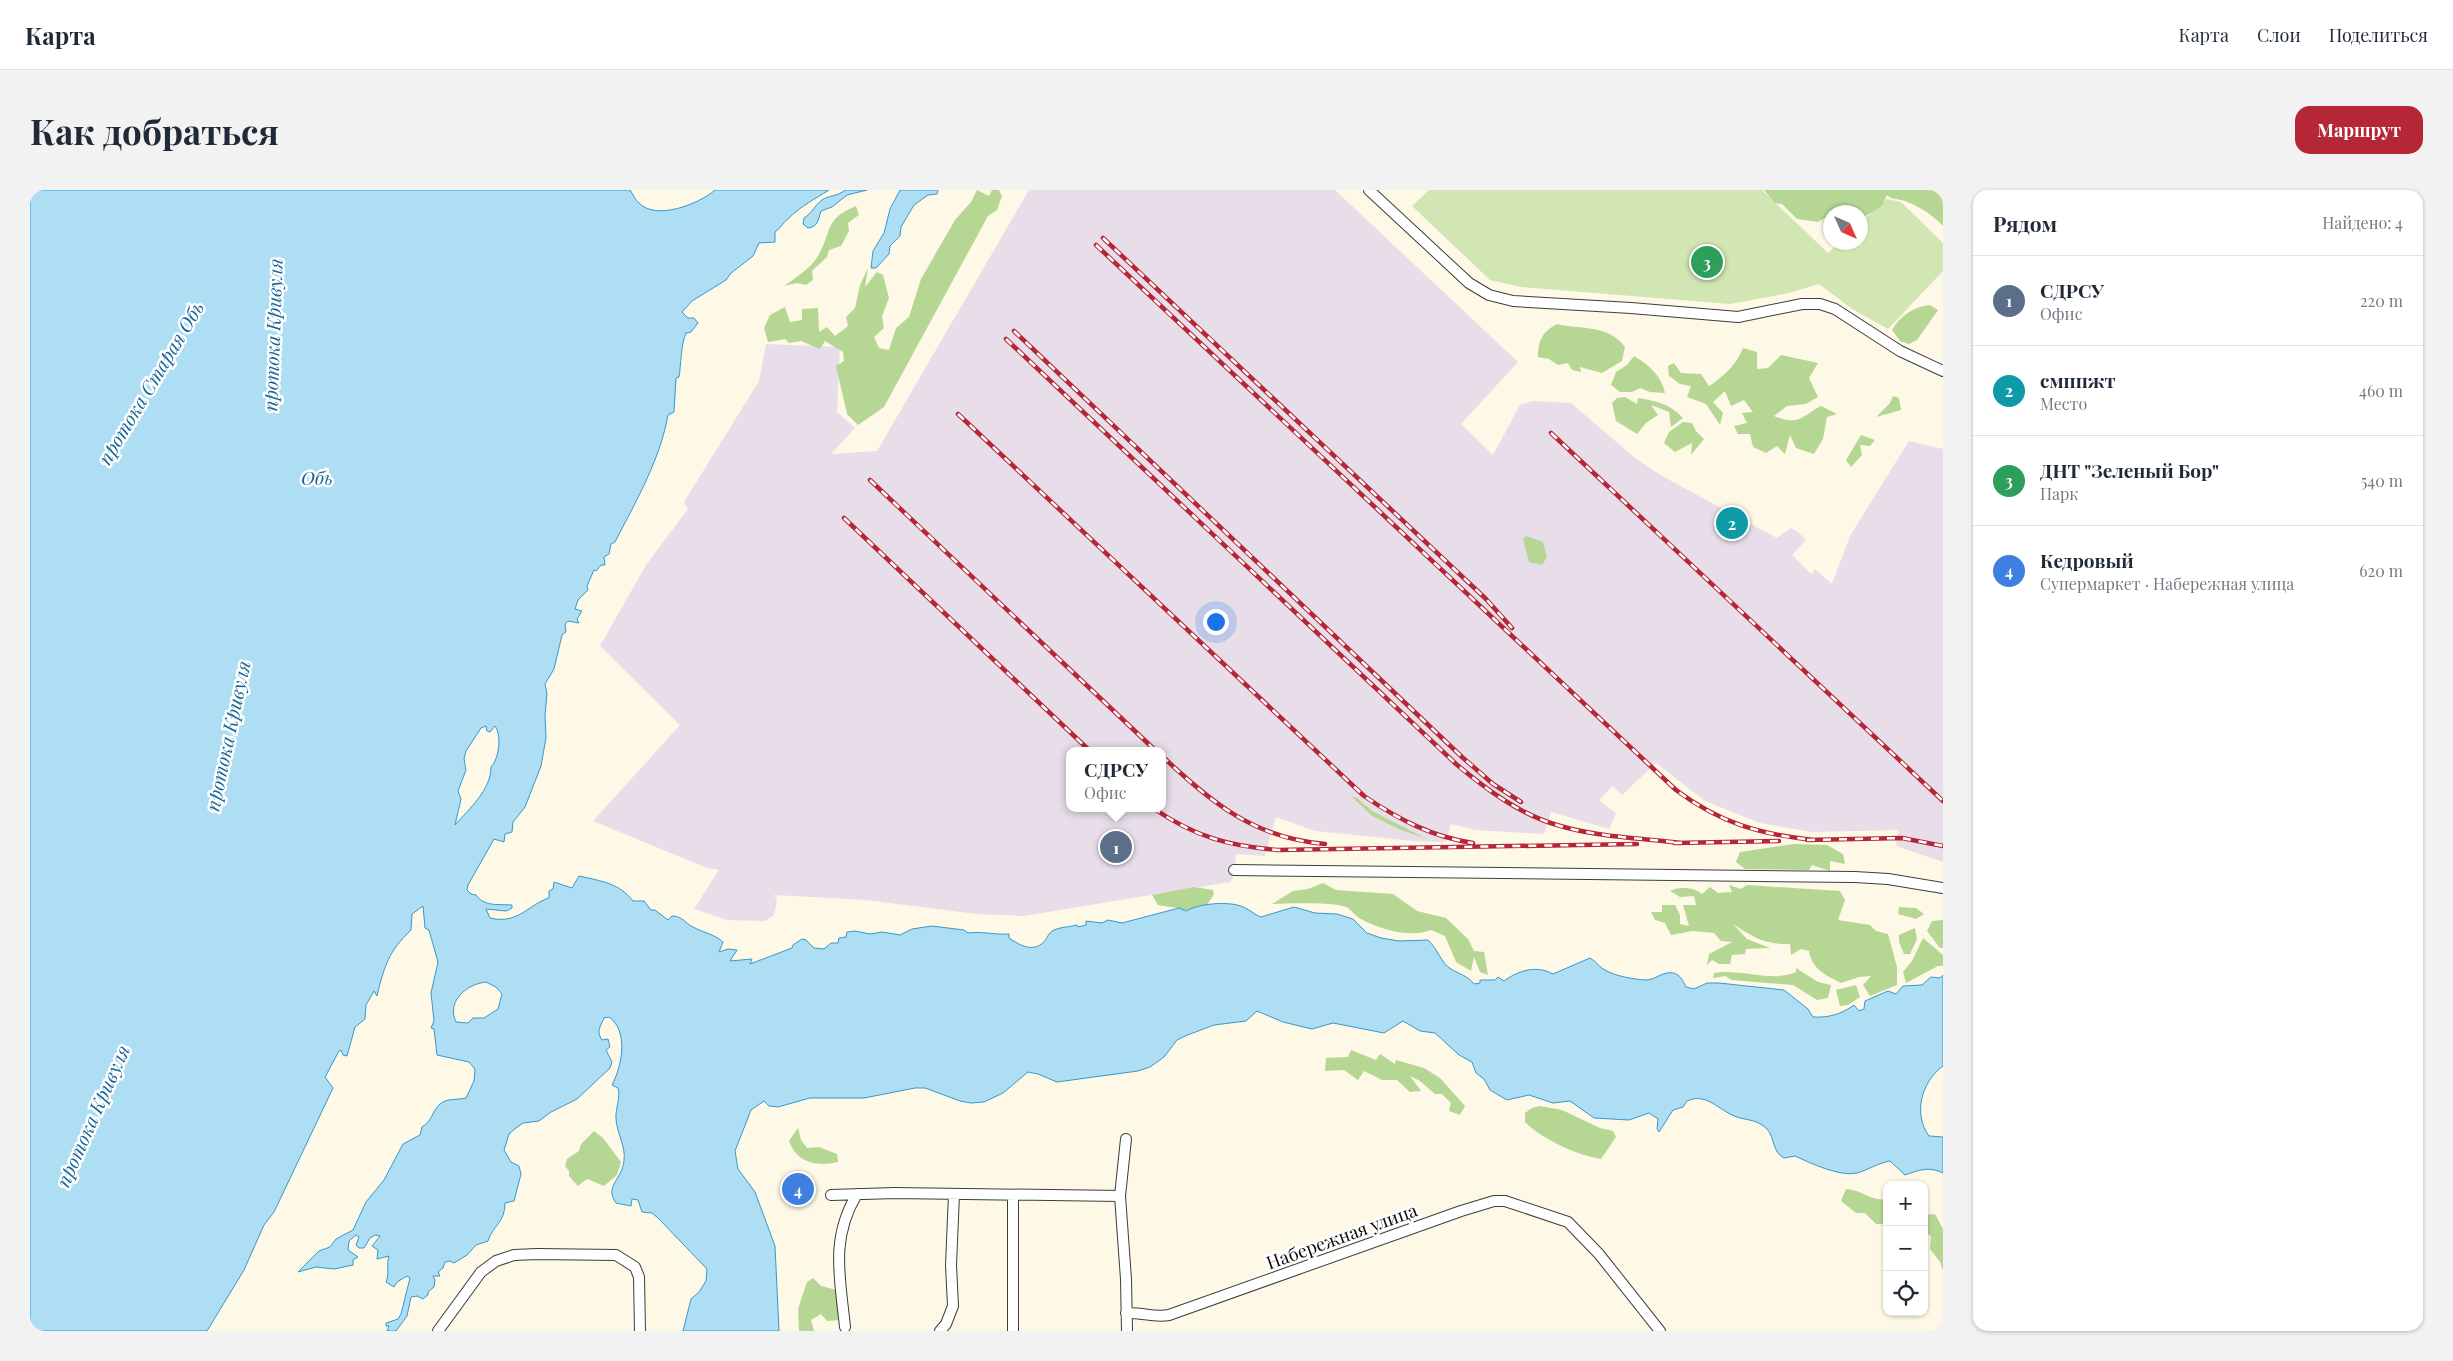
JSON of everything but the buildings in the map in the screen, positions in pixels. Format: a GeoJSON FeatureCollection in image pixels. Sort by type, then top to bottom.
{"type":"FeatureCollection","features":[{"type":"Feature","properties":{"kind":"street"},"geometry":{"type":"LineString","coordinates":[[1369,190],[1469,283],[1495,297],[1513,301],[1738,317],[1802,304],[1820,304],[1835,309],[1900,351],[1943,371]]}},
{"type":"Feature","properties":{"kind":"street"},"geometry":{"type":"LineString","coordinates":[[1234,870],[1855,877],[1888,879],[1943,888]]}},
{"type":"Feature","properties":{"kind":"street"},"geometry":{"type":"LineString","coordinates":[[1126,1139],[1120,1196],[1126,1279],[1127,1331]]}},
{"type":"Feature","properties":{"kind":"street"},"geometry":{"type":"LineString","coordinates":[[846,1327],[839,1240],[846,1213],[857,1194]]}},
{"type":"Feature","properties":{"kind":"street"},"geometry":{"type":"LineString","coordinates":[[940,1331],[946,1324],[953,1306],[951,1265],[954,1194]]}},
{"type":"Feature","properties":{"kind":"street"},"geometry":{"type":"LineString","coordinates":[[831,1195],[1120,1196]]}},
{"type":"Feature","properties":{"kind":"street"},"geometry":{"type":"LineString","coordinates":[[1013,1196],[1013,1331]]}},
{"type":"Feature","properties":{"kind":"street","name":"Набережная улица"},"geometry":{"type":"LineString","coordinates":[[1126,1313],[1137,1312],[1159,1317],[1169,1315],[1494,1201],[1512,1202],[1568,1222],[1598,1254],[1660,1331]]}},
{"type":"Feature","properties":{"kind":"street"},"geometry":{"type":"LineString","coordinates":[[438,1331],[481,1272],[496,1261],[514,1255],[537,1254],[616,1255],[635,1267],[639,1277],[640,1331]]}},
{"type":"Feature","properties":{"kind":"shaded area"},"geometry":{"type":"Polygon","coordinates":[[[1029,190],[1335,190],[1518,362],[1461,424],[1493,455],[1520,405],[1532,401],[1571,403],[1635,458],[1662,476],[1777,538],[1791,528],[1799,533],[1806,540],[1792,555],[1811,574],[1815,569],[1832,584],[1850,536],[1909,441],[1943,449],[1943,862],[1896,846],[1898,830],[1812,832],[1760,823],[1705,801],[1656,763],[1622,795],[1613,786],[1599,800],[1616,813],[1609,829],[1551,812],[1544,834],[1475,830],[1451,824],[1446,842],[1414,841],[1315,831],[1276,817],[1265,856],[1236,854],[1234,876],[1230,882],[1024,916],[977,914],[866,900],[774,895],[777,900],[774,915],[765,921],[727,920],[694,909],[719,870],[707,868],[593,821],[680,725],[600,646],[646,565],[688,509],[684,502],[759,381],[766,344],[840,347],[837,412],[855,428],[831,454],[877,451],[1029,190]]]}},
{"type":"Feature","properties":{"kind":"green space"},"geometry":{"type":"Polygon","coordinates":[[[977,190],[989,196],[992,190],[999,190],[1002,196],[997,210],[988,216],[884,407],[858,425],[847,414],[836,366],[844,361],[843,352],[825,341],[820,349],[801,341],[789,343],[785,339],[768,342],[764,328],[770,315],[785,307],[790,322],[802,320],[802,309],[818,308],[819,332],[827,327],[835,336],[848,326],[846,317],[855,308],[860,285],[868,268],[865,287],[877,272],[883,275],[889,298],[882,316],[884,328],[874,337],[879,348],[889,350],[896,328],[909,317],[921,279],[955,220],[971,202],[977,190]]]}},
{"type":"Feature","properties":{"kind":"green space"},"geometry":{"type":"Polygon","coordinates":[[[1429,190],[1762,190],[1828,253],[1831,250],[1868,250],[1868,216],[1887,199],[1901,202],[1943,243],[1943,271],[1888,329],[1852,309],[1819,284],[1789,293],[1730,304],[1521,287],[1490,280],[1412,206],[1429,190]]]}},
{"type":"Feature","properties":{"kind":"green space"},"geometry":{"type":"Polygon","coordinates":[[[1764,190],[1943,190],[1943,226],[1921,208],[1887,195],[1882,206],[1868,215],[1868,205],[1823,205],[1823,219],[1818,222],[1797,219],[1782,204],[1775,203],[1764,190]]]}},
{"type":"Feature","properties":{"kind":"green space"},"geometry":{"type":"Polygon","coordinates":[[[856,206],[859,215],[848,223],[849,231],[841,246],[829,250],[827,257],[812,271],[813,280],[806,285],[797,283],[784,286],[815,260],[823,247],[833,221],[856,206]]]}},
{"type":"Feature","properties":{"kind":"green space"},"geometry":{"type":"Polygon","coordinates":[[[1930,305],[1938,310],[1917,340],[1909,344],[1900,341],[1892,330],[1899,320],[1913,310],[1930,305]]]}},
{"type":"Feature","properties":{"kind":"green space"},"geometry":{"type":"Polygon","coordinates":[[[1557,324],[1594,329],[1611,335],[1625,347],[1622,361],[1602,373],[1580,367],[1581,372],[1572,370],[1568,363],[1558,365],[1549,359],[1538,357],[1539,346],[1544,334],[1557,324]]]}},
{"type":"Feature","properties":{"kind":"green space"},"geometry":{"type":"Polygon","coordinates":[[[1743,348],[1757,352],[1757,369],[1768,368],[1781,355],[1818,363],[1809,378],[1818,397],[1806,404],[1787,406],[1774,416],[1795,420],[1804,417],[1821,406],[1837,414],[1827,417],[1823,439],[1814,454],[1796,448],[1790,435],[1785,454],[1777,446],[1766,453],[1753,447],[1750,434],[1738,434],[1734,426],[1747,423],[1742,413],[1753,412],[1744,400],[1731,406],[1725,391],[1713,402],[1723,413],[1720,425],[1706,404],[1687,397],[1691,386],[1680,384],[1669,376],[1668,366],[1674,363],[1681,373],[1701,374],[1709,386],[1729,370],[1743,348]]]}},
{"type":"Feature","properties":{"kind":"green space"},"geometry":{"type":"Polygon","coordinates":[[[1634,356],[1654,371],[1661,381],[1665,393],[1650,392],[1640,388],[1632,392],[1620,392],[1611,385],[1616,372],[1627,365],[1634,356]]]}},
{"type":"Feature","properties":{"kind":"green space"},"geometry":{"type":"Polygon","coordinates":[[[1893,396],[1899,398],[1901,410],[1876,417],[1890,403],[1893,396]]]}},
{"type":"Feature","properties":{"kind":"green space"},"geometry":{"type":"Polygon","coordinates":[[[1625,397],[1637,404],[1638,398],[1663,404],[1673,409],[1683,418],[1671,427],[1669,412],[1651,405],[1658,415],[1646,423],[1637,434],[1616,421],[1612,403],[1617,398],[1625,397]]]}},
{"type":"Feature","properties":{"kind":"green space"},"geometry":{"type":"Polygon","coordinates":[[[1683,422],[1692,423],[1696,431],[1704,439],[1691,455],[1692,443],[1675,452],[1664,443],[1669,432],[1683,422]]]}},
{"type":"Feature","properties":{"kind":"green space"},"geometry":{"type":"Polygon","coordinates":[[[1861,435],[1875,440],[1870,446],[1860,445],[1862,455],[1851,467],[1846,460],[1861,435]]]}},
{"type":"Feature","properties":{"kind":"green space"},"geometry":{"type":"Polygon","coordinates":[[[1526,536],[1543,542],[1547,557],[1542,565],[1529,562],[1523,539],[1526,536]]]}},
{"type":"Feature","properties":{"kind":"green space"},"geometry":{"type":"Polygon","coordinates":[[[1351,796],[1357,798],[1372,811],[1427,839],[1401,830],[1372,816],[1351,796]]]}},
{"type":"Feature","properties":{"kind":"green space"},"geometry":{"type":"Polygon","coordinates":[[[1794,844],[1827,845],[1843,854],[1845,864],[1830,861],[1830,871],[1812,865],[1809,870],[1745,869],[1736,862],[1740,852],[1794,844]]]}},
{"type":"Feature","properties":{"kind":"green space"},"geometry":{"type":"Polygon","coordinates":[[[1323,883],[1336,890],[1393,894],[1417,911],[1446,918],[1468,939],[1474,951],[1484,952],[1488,975],[1480,972],[1474,957],[1471,971],[1456,962],[1445,936],[1431,930],[1414,933],[1396,932],[1361,919],[1348,908],[1340,905],[1310,903],[1272,904],[1293,891],[1308,889],[1323,883]]]}},
{"type":"Feature","properties":{"kind":"green space"},"geometry":{"type":"Polygon","coordinates":[[[1729,885],[1741,889],[1747,885],[1840,891],[1845,900],[1838,920],[1870,925],[1876,931],[1888,934],[1897,967],[1897,985],[1870,996],[1863,985],[1871,976],[1859,977],[1841,983],[1816,967],[1809,951],[1801,949],[1791,955],[1790,944],[1766,942],[1733,924],[1747,939],[1770,948],[1746,949],[1745,954],[1732,955],[1730,964],[1719,964],[1712,960],[1707,965],[1709,954],[1732,942],[1721,941],[1714,933],[1693,931],[1671,935],[1665,923],[1655,920],[1651,912],[1662,912],[1662,905],[1675,905],[1680,915],[1680,924],[1689,926],[1683,905],[1696,905],[1694,896],[1680,897],[1670,891],[1677,888],[1686,888],[1702,894],[1710,887],[1718,893],[1732,892],[1729,885]]]}},
{"type":"Feature","properties":{"kind":"green space"},"geometry":{"type":"Polygon","coordinates":[[[1194,887],[1213,890],[1214,894],[1207,905],[1186,911],[1158,905],[1152,895],[1194,887]]]}},
{"type":"Feature","properties":{"kind":"green space"},"geometry":{"type":"Polygon","coordinates":[[[1899,907],[1916,908],[1924,914],[1916,919],[1898,914],[1899,907]]]}},
{"type":"Feature","properties":{"kind":"green space"},"geometry":{"type":"Polygon","coordinates":[[[1943,920],[1943,948],[1940,948],[1927,931],[1932,921],[1943,920]]]}},
{"type":"Feature","properties":{"kind":"green space"},"geometry":{"type":"Polygon","coordinates":[[[1915,928],[1917,939],[1910,954],[1904,954],[1899,942],[1899,935],[1915,928]]]}},
{"type":"Feature","properties":{"kind":"green space"},"geometry":{"type":"Polygon","coordinates":[[[1923,938],[1943,955],[1943,966],[1938,966],[1906,983],[1903,972],[1912,961],[1923,938]]]}},
{"type":"Feature","properties":{"kind":"green space"},"geometry":{"type":"Polygon","coordinates":[[[1796,968],[1818,982],[1831,985],[1828,998],[1817,1000],[1793,985],[1732,980],[1725,976],[1713,978],[1714,973],[1724,972],[1766,976],[1786,975],[1796,972],[1796,968]]]}},
{"type":"Feature","properties":{"kind":"green space"},"geometry":{"type":"Polygon","coordinates":[[[1856,985],[1860,997],[1848,1005],[1840,1006],[1836,990],[1856,985]]]}},
{"type":"Feature","properties":{"kind":"green space"},"geometry":{"type":"Polygon","coordinates":[[[1351,1050],[1376,1060],[1380,1054],[1395,1064],[1396,1060],[1424,1068],[1440,1078],[1465,1106],[1460,1115],[1449,1111],[1451,1103],[1442,1094],[1435,1094],[1420,1081],[1410,1076],[1421,1091],[1410,1092],[1397,1080],[1382,1080],[1364,1071],[1358,1080],[1344,1070],[1325,1071],[1326,1058],[1348,1057],[1351,1050]]]}},
{"type":"Feature","properties":{"kind":"green space"},"geometry":{"type":"Polygon","coordinates":[[[1540,1106],[1562,1110],[1600,1128],[1613,1131],[1616,1137],[1601,1159],[1570,1150],[1550,1140],[1525,1122],[1525,1113],[1532,1108],[1540,1106]]]}},
{"type":"Feature","properties":{"kind":"green space"},"geometry":{"type":"Polygon","coordinates":[[[798,1128],[801,1140],[807,1148],[819,1147],[837,1154],[838,1162],[823,1164],[802,1159],[789,1141],[798,1128]]]}},
{"type":"Feature","properties":{"kind":"green space"},"geometry":{"type":"Polygon","coordinates":[[[594,1131],[603,1138],[621,1162],[617,1175],[604,1186],[587,1179],[578,1186],[569,1176],[569,1171],[565,1166],[567,1159],[579,1151],[581,1144],[594,1131]]]}},
{"type":"Feature","properties":{"kind":"green space"},"geometry":{"type":"Polygon","coordinates":[[[1846,1189],[1876,1199],[1883,1199],[1883,1224],[1876,1224],[1865,1213],[1856,1213],[1841,1201],[1846,1189]]]}},
{"type":"Feature","properties":{"kind":"green space"},"geometry":{"type":"Polygon","coordinates":[[[1935,1214],[1943,1229],[1943,1271],[1940,1262],[1930,1249],[1931,1236],[1928,1234],[1928,1215],[1935,1214]]]}},
{"type":"Feature","properties":{"kind":"green space"},"geometry":{"type":"Polygon","coordinates":[[[813,1278],[821,1286],[837,1290],[840,1320],[827,1321],[821,1314],[811,1320],[814,1331],[799,1331],[798,1309],[807,1282],[813,1278]]]}},
{"type":"Feature","properties":{"kind":"water","name":"Обь"},"geometry":{"type":"Polygon","coordinates":[[[30,190],[630,190],[639,203],[646,208],[656,211],[688,205],[715,190],[829,190],[803,206],[785,221],[775,232],[775,242],[759,243],[753,256],[731,273],[726,280],[692,301],[682,312],[688,318],[694,318],[698,323],[691,332],[686,333],[684,338],[679,377],[676,378],[674,412],[668,415],[653,464],[615,542],[611,544],[609,554],[604,557],[605,565],[601,565],[596,571],[594,570],[587,586],[588,590],[578,600],[575,609],[582,611],[577,619],[579,623],[568,621],[565,624],[566,632],[562,635],[554,669],[545,684],[547,694],[545,715],[546,738],[541,766],[525,807],[513,822],[512,832],[505,834],[504,842],[494,839],[468,885],[467,890],[471,894],[476,895],[487,903],[512,905],[512,908],[506,911],[486,909],[490,918],[508,919],[516,916],[549,898],[549,891],[553,889],[554,882],[572,888],[579,876],[616,886],[633,901],[644,901],[651,910],[655,910],[668,920],[672,916],[681,918],[693,927],[720,939],[723,942],[719,952],[728,949],[737,950],[730,961],[752,959],[750,964],[792,948],[793,945],[802,939],[806,940],[814,948],[824,949],[831,943],[838,943],[839,938],[846,937],[847,932],[855,931],[870,934],[882,932],[900,935],[912,929],[932,926],[964,930],[968,933],[1009,934],[1009,938],[1013,941],[1026,947],[1035,947],[1044,942],[1054,930],[1086,925],[1086,921],[1102,923],[1108,920],[1122,923],[1179,908],[1186,911],[1208,904],[1234,904],[1261,917],[1294,907],[1315,913],[1337,914],[1353,919],[1367,933],[1381,938],[1399,941],[1428,940],[1448,966],[1474,984],[1480,983],[1480,980],[1495,980],[1498,977],[1504,981],[1516,974],[1534,969],[1553,974],[1590,958],[1603,969],[1620,976],[1647,980],[1666,973],[1675,974],[1681,978],[1686,987],[1694,989],[1707,983],[1719,983],[1784,990],[1808,1009],[1813,1017],[1835,1015],[1854,1005],[1859,1011],[1864,1009],[1865,1001],[1888,991],[1896,994],[1903,986],[1922,985],[1931,977],[1940,978],[1943,975],[1943,1066],[1935,1073],[1925,1089],[1922,1099],[1921,1118],[1929,1136],[1943,1137],[1943,1173],[1929,1169],[1905,1175],[1890,1161],[1850,1174],[1825,1169],[1795,1156],[1784,1158],[1775,1149],[1770,1133],[1763,1125],[1732,1115],[1705,1100],[1693,1099],[1687,1101],[1683,1107],[1673,1110],[1659,1132],[1657,1129],[1658,1119],[1649,1113],[1629,1120],[1594,1118],[1570,1101],[1553,1103],[1529,1095],[1507,1100],[1490,1090],[1484,1079],[1476,1073],[1472,1062],[1459,1055],[1435,1033],[1420,1031],[1403,1021],[1384,1033],[1333,1023],[1312,1029],[1283,1022],[1257,1011],[1246,1021],[1214,1025],[1177,1040],[1164,1057],[1150,1067],[1138,1071],[1057,1082],[1028,1072],[1003,1093],[984,1102],[971,1103],[960,1101],[925,1088],[915,1088],[864,1098],[810,1098],[778,1107],[769,1106],[764,1101],[751,1110],[735,1151],[738,1169],[755,1192],[775,1246],[779,1331],[683,1331],[691,1299],[699,1292],[706,1281],[707,1269],[658,1218],[652,1213],[642,1212],[638,1200],[632,1199],[631,1206],[616,1203],[613,1197],[613,1187],[623,1168],[624,1161],[624,1150],[616,1119],[619,1092],[618,1088],[612,1085],[619,1068],[622,1049],[619,1031],[615,1023],[609,1017],[604,1018],[599,1034],[602,1040],[608,1039],[610,1047],[606,1050],[612,1062],[610,1068],[577,1099],[551,1112],[539,1121],[523,1123],[509,1134],[504,1150],[511,1162],[519,1166],[521,1174],[514,1201],[505,1203],[501,1220],[488,1241],[476,1245],[467,1255],[454,1263],[450,1261],[445,1262],[443,1268],[438,1272],[440,1276],[433,1276],[435,1280],[434,1287],[428,1292],[428,1295],[423,1299],[417,1296],[411,1297],[407,1316],[396,1331],[387,1331],[389,1326],[386,1326],[386,1323],[398,1319],[401,1314],[410,1278],[407,1276],[397,1282],[394,1287],[386,1282],[389,1256],[377,1259],[378,1250],[372,1246],[380,1236],[375,1235],[370,1238],[364,1248],[359,1248],[356,1245],[359,1237],[356,1235],[349,1241],[348,1250],[358,1257],[353,1260],[353,1265],[334,1269],[316,1267],[298,1272],[319,1251],[330,1247],[336,1239],[353,1230],[366,1202],[384,1180],[403,1144],[420,1135],[422,1127],[442,1103],[448,1100],[466,1098],[474,1081],[475,1069],[469,1062],[437,1055],[434,1029],[431,1028],[434,1021],[431,993],[438,962],[429,930],[425,928],[423,906],[412,914],[411,930],[392,952],[382,976],[377,996],[374,991],[366,1005],[365,1019],[355,1027],[347,1056],[343,1055],[341,1050],[339,1051],[325,1077],[333,1088],[274,1212],[264,1225],[244,1270],[207,1331],[30,1331],[30,190]],[[486,726],[481,728],[466,751],[464,759],[466,770],[458,791],[461,799],[455,825],[473,806],[483,791],[498,753],[499,741],[497,730],[495,726],[490,732],[487,731],[486,726]],[[486,982],[472,986],[460,995],[454,1007],[456,1022],[468,1023],[473,1018],[484,1018],[498,1009],[502,994],[496,987],[486,982]]]}},
{"type":"Feature","properties":{"kind":"water"},"geometry":{"type":"Polygon","coordinates":[[[845,190],[867,190],[847,195],[832,207],[821,211],[814,226],[808,228],[803,224],[804,218],[822,200],[845,190]]]}},
{"type":"Feature","properties":{"kind":"water"},"geometry":{"type":"Polygon","coordinates":[[[900,190],[938,190],[937,194],[928,195],[914,205],[901,227],[900,236],[890,246],[889,254],[876,268],[871,268],[873,251],[884,233],[890,209],[900,190]]]}},
{"type":"Feature","properties":{"kind":"railway"},"geometry":{"type":"LineString","coordinates":[[1103,238],[1486,599],[1512,628]]}},
{"type":"Feature","properties":{"kind":"railway"},"geometry":{"type":"LineString","coordinates":[[1096,245],[1676,790],[1724,819],[1758,830],[1813,840]]}},
{"type":"Feature","properties":{"kind":"railway"},"geometry":{"type":"LineString","coordinates":[[1014,331],[1462,757],[1493,784],[1521,802]]}},
{"type":"Feature","properties":{"kind":"railway"},"geometry":{"type":"LineString","coordinates":[[1006,339],[1456,764],[1479,783],[1516,807],[1557,825],[1603,835],[1681,843]]}},
{"type":"Feature","properties":{"kind":"railway"},"geometry":{"type":"LineString","coordinates":[[958,414],[1364,796],[1429,832],[1473,843]]}},
{"type":"Feature","properties":{"kind":"railway"},"geometry":{"type":"LineString","coordinates":[[1551,433],[1943,801]]}},
{"type":"Feature","properties":{"kind":"railway"},"geometry":{"type":"LineString","coordinates":[[870,480],[1152,747]]}},
{"type":"Feature","properties":{"kind":"railway"},"geometry":{"type":"LineString","coordinates":[[844,518],[1086,747]]}},
{"type":"Feature","properties":{"kind":"railway"},"geometry":{"type":"LineString","coordinates":[[1166,760],[1217,803],[1255,826],[1300,840],[1325,844]]}},
{"type":"Feature","properties":{"kind":"railway"},"geometry":{"type":"LineString","coordinates":[[1159,812],[1198,833],[1228,843],[1278,850],[1637,844]]}},
{"type":"Feature","properties":{"kind":"railway"},"geometry":{"type":"LineString","coordinates":[[1807,840],[1902,838],[1943,846]]}},
{"type":"Feature","properties":{"kind":"railway"},"geometry":{"type":"LineString","coordinates":[[1674,843],[1779,841]]}},
{"type":"Feature","properties":{"kind":"place","name":"ДНТ \"Зеленый Бор\""},"geometry":{"type":"Point","coordinates":[1707,262]}},
{"type":"Feature","properties":{"kind":"place","name":"смппжт"},"geometry":{"type":"Point","coordinates":[1732,523]}},
{"type":"Feature","properties":{"kind":"place","name":"СДРСУ"},"geometry":{"type":"Point","coordinates":[1116,847]}},
{"type":"Feature","properties":{"kind":"place","name":"Кедровый"},"geometry":{"type":"Point","coordinates":[798,1189]}},
{"type":"Feature","properties":{"kind":"water label","name":"протока Кривуля"},"geometry":{"type":"Point","coordinates":[273,335]}},
{"type":"Feature","properties":{"kind":"water label","name":"протока Старая Обь"},"geometry":{"type":"Point","coordinates":[151,383]}},
{"type":"Feature","properties":{"kind":"water label","name":"протока Кривуля"},"geometry":{"type":"Point","coordinates":[228,736]}},
{"type":"Feature","properties":{"kind":"water label","name":"протока Кривуля"},"geometry":{"type":"Point","coordinates":[93,1116]}}]}
